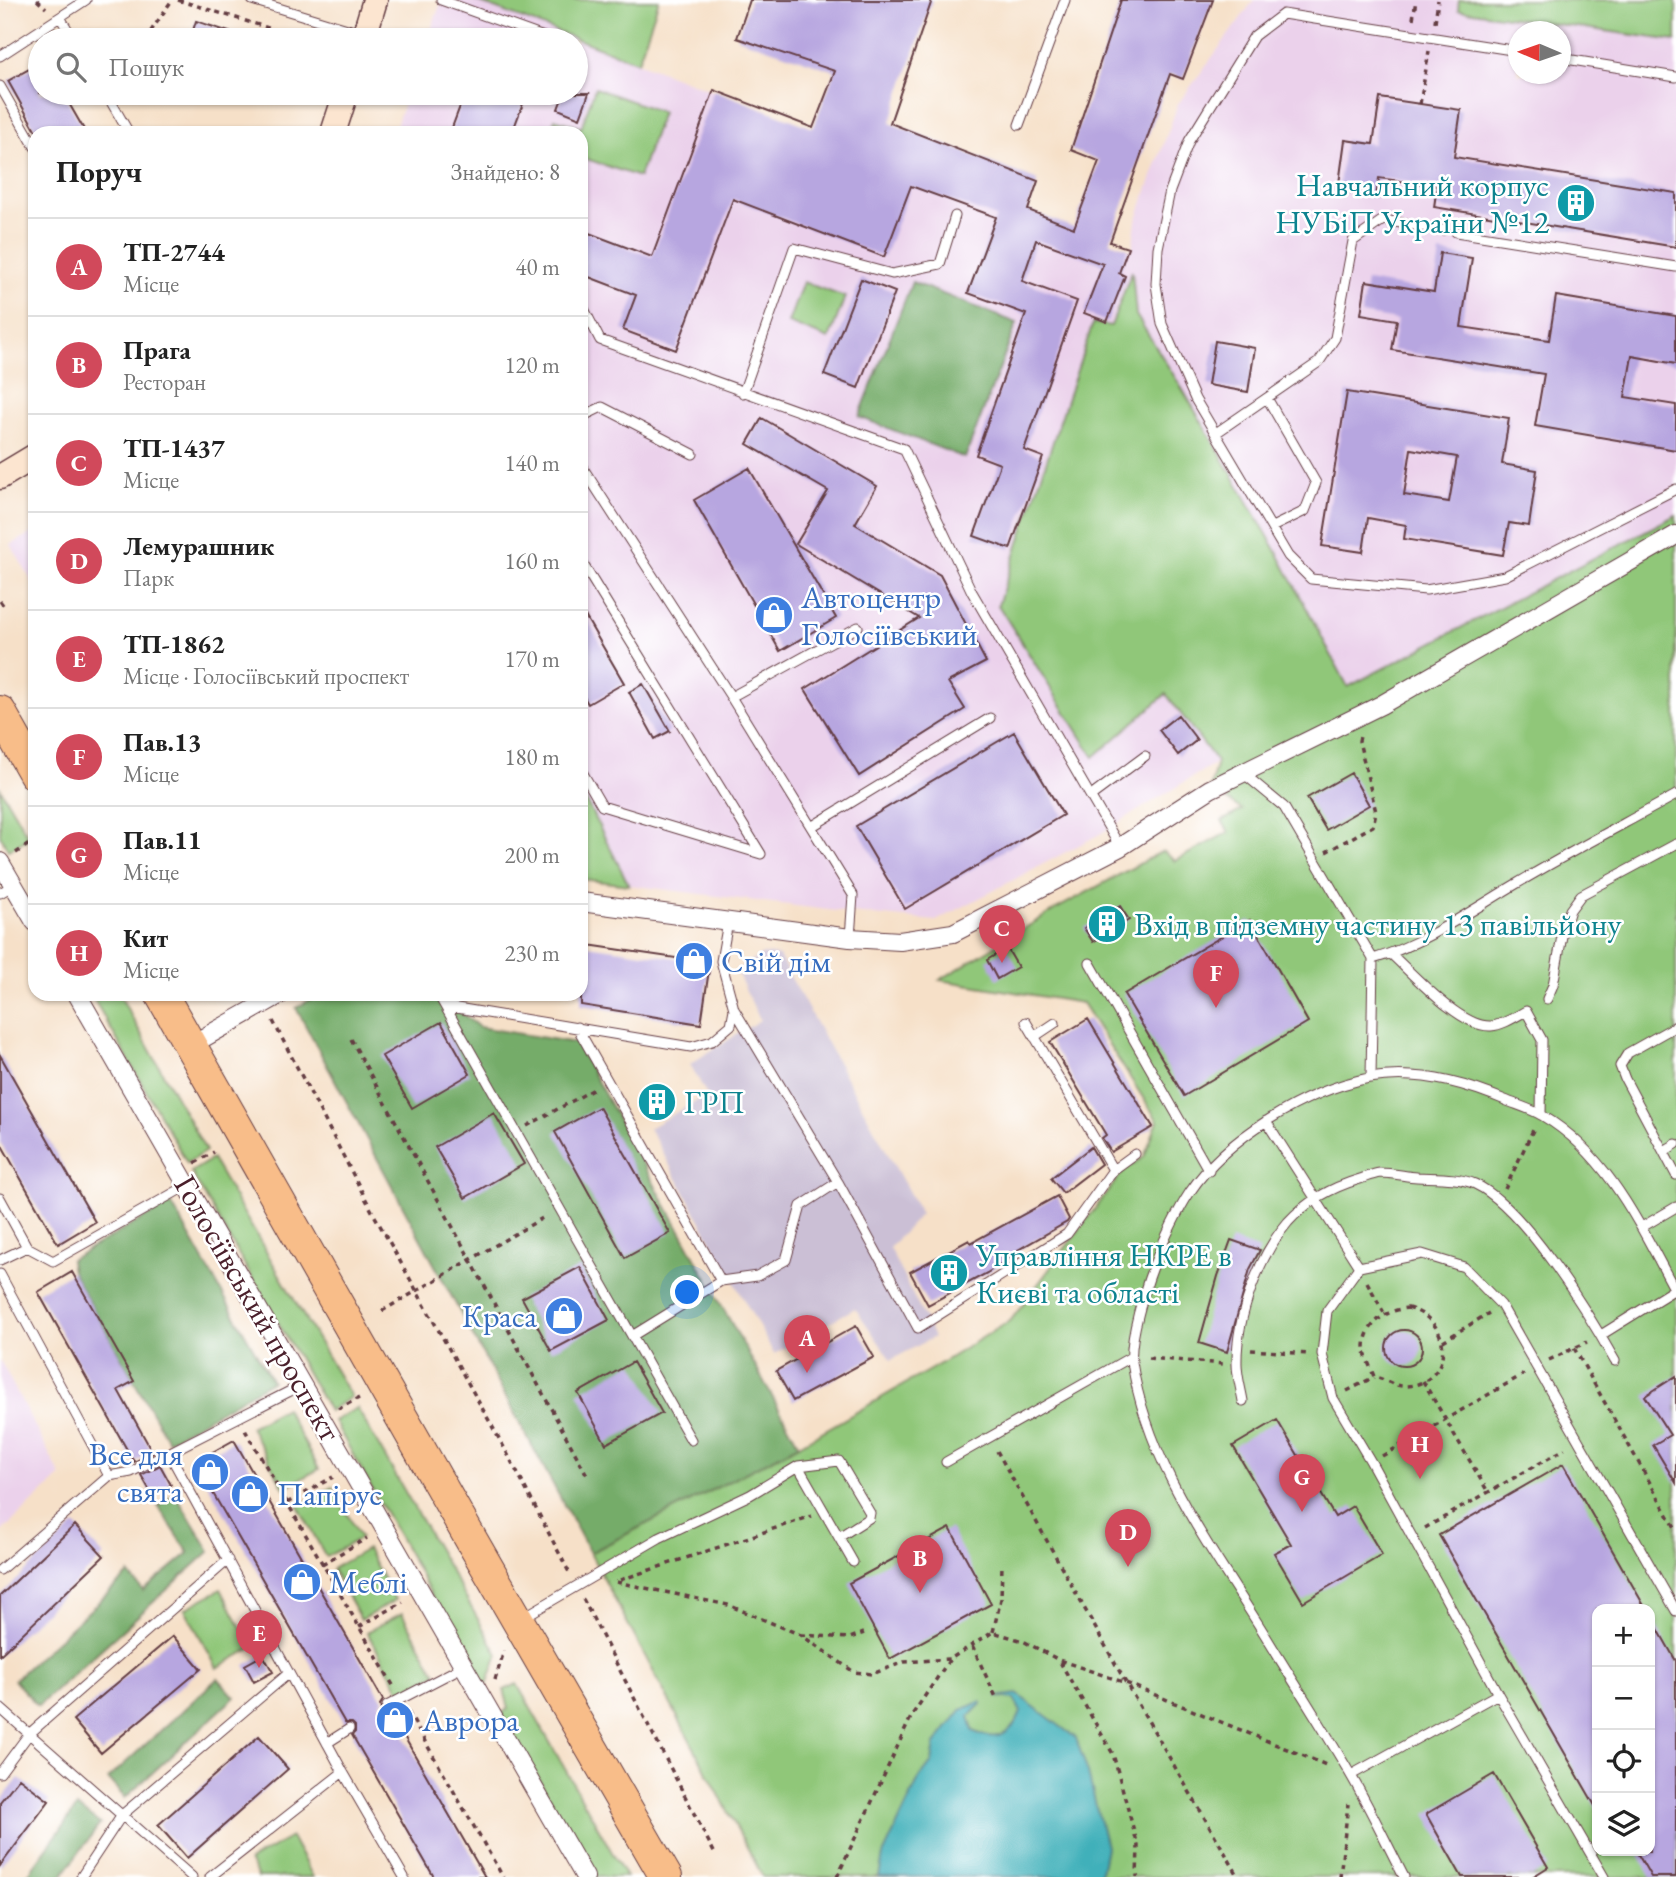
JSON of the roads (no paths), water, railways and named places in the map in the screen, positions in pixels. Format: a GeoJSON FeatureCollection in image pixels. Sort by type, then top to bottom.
{"type":"FeatureCollection","features":[{"type":"Feature","properties":{"kind":"highway"},"geometry":{"type":"LineString","coordinates":[[0,712],[28,762]]}},
{"type":"Feature","properties":{"kind":"highway"},"geometry":{"type":"LineString","coordinates":[[166,1001],[666,1877]]}},
{"type":"Feature","properties":{"kind":"street"},"geometry":{"type":"LineString","coordinates":[[366,28],[375,0]]}},
{"type":"Feature","properties":{"kind":"street"},"geometry":{"type":"LineString","coordinates":[[335,126],[342,105]]}},
{"type":"Feature","properties":{"kind":"street"},"geometry":{"type":"LineString","coordinates":[[0,477],[28,460]]}},
{"type":"Feature","properties":{"kind":"street"},"geometry":{"type":"LineString","coordinates":[[588,903],[850,938],[900,941],[953,933],[1120,847],[1210,789],[1364,713],[1676,535]]}},
{"type":"Feature","properties":{"kind":"street"},"geometry":{"type":"LineString","coordinates":[[0,862],[7,889],[28,914]]}},
{"type":"Feature","properties":{"kind":"street","name":"Голосіївський проспект"},"geometry":{"type":"LineString","coordinates":[[81,1001],[585,1877]]}},
{"type":"Feature","properties":{"kind":"street"},"geometry":{"type":"LineString","coordinates":[[191,1045],[269,1001]]}},
{"type":"Feature","properties":{"kind":"lane"},"geometry":{"type":"LineString","coordinates":[[43,28],[86,0]]}},
{"type":"Feature","properties":{"kind":"lane"},"geometry":{"type":"LineString","coordinates":[[252,0],[336,28]]}},
{"type":"Feature","properties":{"kind":"lane"},"geometry":{"type":"LineString","coordinates":[[441,0],[519,28]]}},
{"type":"Feature","properties":{"kind":"lane"},"geometry":{"type":"LineString","coordinates":[[1018,125],[1065,0]]}},
{"type":"Feature","properties":{"kind":"lane"},"geometry":{"type":"LineString","coordinates":[[1508,49],[1283,14],[1254,36],[1189,141],[1170,191],[1158,248],[1156,284],[1161,324],[1195,398],[1288,556],[1311,579],[1426,590],[1505,576],[1676,489]]}},
{"type":"Feature","properties":{"kind":"lane"},"geometry":{"type":"LineString","coordinates":[[60,17],[67,28]]}},
{"type":"Feature","properties":{"kind":"lane"},"geometry":{"type":"LineString","coordinates":[[0,56],[28,38]]}},
{"type":"Feature","properties":{"kind":"lane"},"geometry":{"type":"LineString","coordinates":[[1571,60],[1676,77]]}},
{"type":"Feature","properties":{"kind":"lane"},"geometry":{"type":"LineString","coordinates":[[0,86],[28,135]]}},
{"type":"Feature","properties":{"kind":"lane"},"geometry":{"type":"LineString","coordinates":[[113,105],[125,126]]}},
{"type":"Feature","properties":{"kind":"lane"},"geometry":{"type":"LineString","coordinates":[[743,393],[794,248],[892,274],[940,264],[956,216]]}},
{"type":"Feature","properties":{"kind":"lane"},"geometry":{"type":"LineString","coordinates":[[1216,433],[1319,362],[1335,338],[1353,241],[1383,220],[1443,230]]}},
{"type":"Feature","properties":{"kind":"lane"},"geometry":{"type":"LineString","coordinates":[[1456,232],[1676,267]]}},
{"type":"Feature","properties":{"kind":"lane"},"geometry":{"type":"LineString","coordinates":[[588,317],[600,340],[904,450],[972,592],[1120,847]]}},
{"type":"Feature","properties":{"kind":"lane"},"geometry":{"type":"LineString","coordinates":[[1267,398],[1316,483],[1305,511],[1272,527]]}},
{"type":"Feature","properties":{"kind":"lane"},"geometry":{"type":"LineString","coordinates":[[588,414],[602,407],[693,454]]}},
{"type":"Feature","properties":{"kind":"lane"},"geometry":{"type":"LineString","coordinates":[[588,476],[731,697],[853,895],[850,938]]}},
{"type":"Feature","properties":{"kind":"lane"},"geometry":{"type":"LineString","coordinates":[[588,572],[761,854],[602,806],[588,782]]}},
{"type":"Feature","properties":{"kind":"lane"},"geometry":{"type":"LineString","coordinates":[[731,697],[858,627]]}},
{"type":"Feature","properties":{"kind":"lane"},"geometry":{"type":"LineString","coordinates":[[811,827],[990,718]]}},
{"type":"Feature","properties":{"kind":"lane"},"geometry":{"type":"LineString","coordinates":[[1091,796],[1145,756]]}},
{"type":"Feature","properties":{"kind":"lane"},"geometry":{"type":"LineString","coordinates":[[1242,773],[1284,807],[1373,959],[1371,1078]]}},
{"type":"Feature","properties":{"kind":"lane"},"geometry":{"type":"LineString","coordinates":[[1373,959],[1391,954],[1676,795]]}},
{"type":"Feature","properties":{"kind":"lane"},"geometry":{"type":"LineString","coordinates":[[1547,999],[1553,985],[1570,910],[1581,895],[1676,844]]}},
{"type":"Feature","properties":{"kind":"lane"},"geometry":{"type":"LineString","coordinates":[[728,922],[722,961],[734,1009],[838,1182],[918,1328],[1067,1234],[1113,1170],[1136,1154]]}},
{"type":"Feature","properties":{"kind":"lane"},"geometry":{"type":"LineString","coordinates":[[1391,954],[1461,1016],[1476,1023],[1487,1027],[1499,1025],[1526,1011],[1542,1040],[1541,1115]]}},
{"type":"Feature","properties":{"kind":"lane"},"geometry":{"type":"LineString","coordinates":[[1090,963],[1209,1171]]}},
{"type":"Feature","properties":{"kind":"lane"},"geometry":{"type":"LineString","coordinates":[[442,1001],[691,1440]]}},
{"type":"Feature","properties":{"kind":"lane"},"geometry":{"type":"LineString","coordinates":[[445,1006],[691,1047],[712,1041],[731,1025],[734,1009]]}},
{"type":"Feature","properties":{"kind":"lane"},"geometry":{"type":"LineString","coordinates":[[1026,1022],[1113,1170]]}},
{"type":"Feature","properties":{"kind":"lane"},"geometry":{"type":"LineString","coordinates":[[1034,1037],[1055,1023]]}},
{"type":"Feature","properties":{"kind":"lane"},"geometry":{"type":"LineString","coordinates":[[577,1027],[721,1281]]}},
{"type":"Feature","properties":{"kind":"lane"},"geometry":{"type":"LineString","coordinates":[[1676,1027],[1628,1053],[1620,1066],[1676,1175]]}},
{"type":"Feature","properties":{"kind":"lane"},"geometry":{"type":"LineString","coordinates":[[1404,1877],[1351,1775],[1174,1486],[1145,1422],[1131,1357],[1143,1296],[1160,1248],[1191,1191],[1223,1155],[1266,1121],[1324,1090],[1371,1078],[1412,1076],[1450,1081],[1487,1092],[1541,1115],[1570,1135],[1592,1156],[1642,1227],[1675,1290],[1601,1335]]}},
{"type":"Feature","properties":{"kind":"lane"},"geometry":{"type":"LineString","coordinates":[[1266,1121],[1359,1267]]}},
{"type":"Feature","properties":{"kind":"lane"},"geometry":{"type":"LineString","coordinates":[[1664,1151],[1676,1144]]}},
{"type":"Feature","properties":{"kind":"lane"},"geometry":{"type":"LineString","coordinates":[[1242,1401],[1237,1365],[1238,1350],[1242,1322],[1258,1269],[1288,1223],[1315,1198],[1345,1183],[1379,1173],[1474,1184],[1499,1201],[1525,1227],[1548,1258],[1601,1335],[1615,1361]]}},
{"type":"Feature","properties":{"kind":"lane"},"geometry":{"type":"LineString","coordinates":[[632,1336],[721,1281],[757,1276],[786,1259],[801,1206],[838,1182]]}},
{"type":"Feature","properties":{"kind":"lane"},"geometry":{"type":"LineString","coordinates":[[0,1198],[27,1247],[53,1261],[188,1185]]}},
{"type":"Feature","properties":{"kind":"lane"},"geometry":{"type":"LineString","coordinates":[[1642,1227],[1676,1207]]}},
{"type":"Feature","properties":{"kind":"lane"},"geometry":{"type":"LineString","coordinates":[[0,1260],[27,1247]]}},
{"type":"Feature","properties":{"kind":"lane"},"geometry":{"type":"LineString","coordinates":[[1604,1877],[1498,1694],[1412,1535],[1333,1398],[1322,1354],[1327,1311],[1359,1267],[1423,1254],[1464,1267],[1501,1305],[1672,1595],[1676,1611]]}},
{"type":"Feature","properties":{"kind":"lane"},"geometry":{"type":"LineString","coordinates":[[0,1274],[109,1476]]}},
{"type":"Feature","properties":{"kind":"lane"},"geometry":{"type":"LineString","coordinates":[[946,1462],[1131,1357]]}},
{"type":"Feature","properties":{"kind":"lane"},"geometry":{"type":"LineString","coordinates":[[0,1570],[109,1476],[131,1472],[302,1385]]}},
{"type":"Feature","properties":{"kind":"lane"},"geometry":{"type":"LineString","coordinates":[[169,1453],[327,1743],[404,1877]]}},
{"type":"Feature","properties":{"kind":"lane"},"geometry":{"type":"LineString","coordinates":[[517,1620],[576,1587],[600,1570],[659,1538],[750,1495],[798,1466],[839,1461],[870,1513],[869,1518],[839,1537]]}},
{"type":"Feature","properties":{"kind":"lane"},"geometry":{"type":"LineString","coordinates":[[798,1466],[853,1562]]}},
{"type":"Feature","properties":{"kind":"lane"},"geometry":{"type":"LineString","coordinates":[[0,1773],[29,1734],[228,1560]]}},
{"type":"Feature","properties":{"kind":"lane"},"geometry":{"type":"LineString","coordinates":[[387,1706],[464,1665]]}},
{"type":"Feature","properties":{"kind":"lane"},"geometry":{"type":"LineString","coordinates":[[81,1877],[122,1815],[289,1673]]}},
{"type":"Feature","properties":{"kind":"lane"},"geometry":{"type":"LineString","coordinates":[[1351,1775],[1498,1694]]}},
{"type":"Feature","properties":{"kind":"lane"},"geometry":{"type":"LineString","coordinates":[[0,1708],[192,1877]]}},
{"type":"Feature","properties":{"kind":"lane"},"geometry":{"type":"LineString","coordinates":[[327,1743],[349,1729]]}},
{"type":"Feature","properties":{"kind":"lane"},"geometry":{"type":"LineString","coordinates":[[210,1877],[344,1772]]}},
{"type":"Feature","properties":{"kind":"water"},"geometry":{"type":"Polygon","coordinates":[[[1017,1694],[1076,1738],[1088,1773],[1106,1847],[1100,1877],[879,1877],[883,1855],[919,1779],[932,1762],[935,1744],[961,1710],[981,1701],[969,1716],[973,1731],[989,1736],[1003,1735],[1013,1726],[1021,1712],[1014,1699],[996,1697],[1017,1694]]]}},
{"type":"Feature","properties":{"kind":"place","name":"Навчальний корпус НУБіП України №12"},"geometry":{"type":"Point","coordinates":[1576,203]}},
{"type":"Feature","properties":{"kind":"place","name":"Автоцентр Голосіївський"},"geometry":{"type":"Point","coordinates":[774,615]}},
{"type":"Feature","properties":{"kind":"place","name":"Вхід в підземну частину 13 павільйону"},"geometry":{"type":"Point","coordinates":[1107,924]}},
{"type":"Feature","properties":{"kind":"place","name":"Свій дім"},"geometry":{"type":"Point","coordinates":[694,961]}},
{"type":"Feature","properties":{"kind":"place","name":"ТП-1437"},"geometry":{"type":"Point","coordinates":[1002,963]}},
{"type":"Feature","properties":{"kind":"place","name":"Пав.13"},"geometry":{"type":"Point","coordinates":[1216,1008]}},
{"type":"Feature","properties":{"kind":"place","name":"ГРП"},"geometry":{"type":"Point","coordinates":[657,1102]}},
{"type":"Feature","properties":{"kind":"place","name":"Управління НКРЕ в Києві та області"},"geometry":{"type":"Point","coordinates":[949,1273]}},
{"type":"Feature","properties":{"kind":"place","name":"Краса"},"geometry":{"type":"Point","coordinates":[564,1316]}},
{"type":"Feature","properties":{"kind":"place","name":"ТП-2744"},"geometry":{"type":"Point","coordinates":[807,1373]}},
{"type":"Feature","properties":{"kind":"place","name":"Все для свята"},"geometry":{"type":"Point","coordinates":[210,1472]}},
{"type":"Feature","properties":{"kind":"place","name":"Кит"},"geometry":{"type":"Point","coordinates":[1420,1479]}},
{"type":"Feature","properties":{"kind":"place","name":"Папірус"},"geometry":{"type":"Point","coordinates":[250,1494]}},
{"type":"Feature","properties":{"kind":"place","name":"Пав.11"},"geometry":{"type":"Point","coordinates":[1302,1512]}},
{"type":"Feature","properties":{"kind":"place","name":"Лемурашник"},"geometry":{"type":"Point","coordinates":[1128,1567]}},
{"type":"Feature","properties":{"kind":"place","name":"Меблі"},"geometry":{"type":"Point","coordinates":[302,1582]}},
{"type":"Feature","properties":{"kind":"place","name":"Прага"},"geometry":{"type":"Point","coordinates":[920,1593]}},
{"type":"Feature","properties":{"kind":"place","name":"ТП-1862"},"geometry":{"type":"Point","coordinates":[259,1668]}},
{"type":"Feature","properties":{"kind":"place","name":"Аврора"},"geometry":{"type":"Point","coordinates":[395,1720]}}]}
